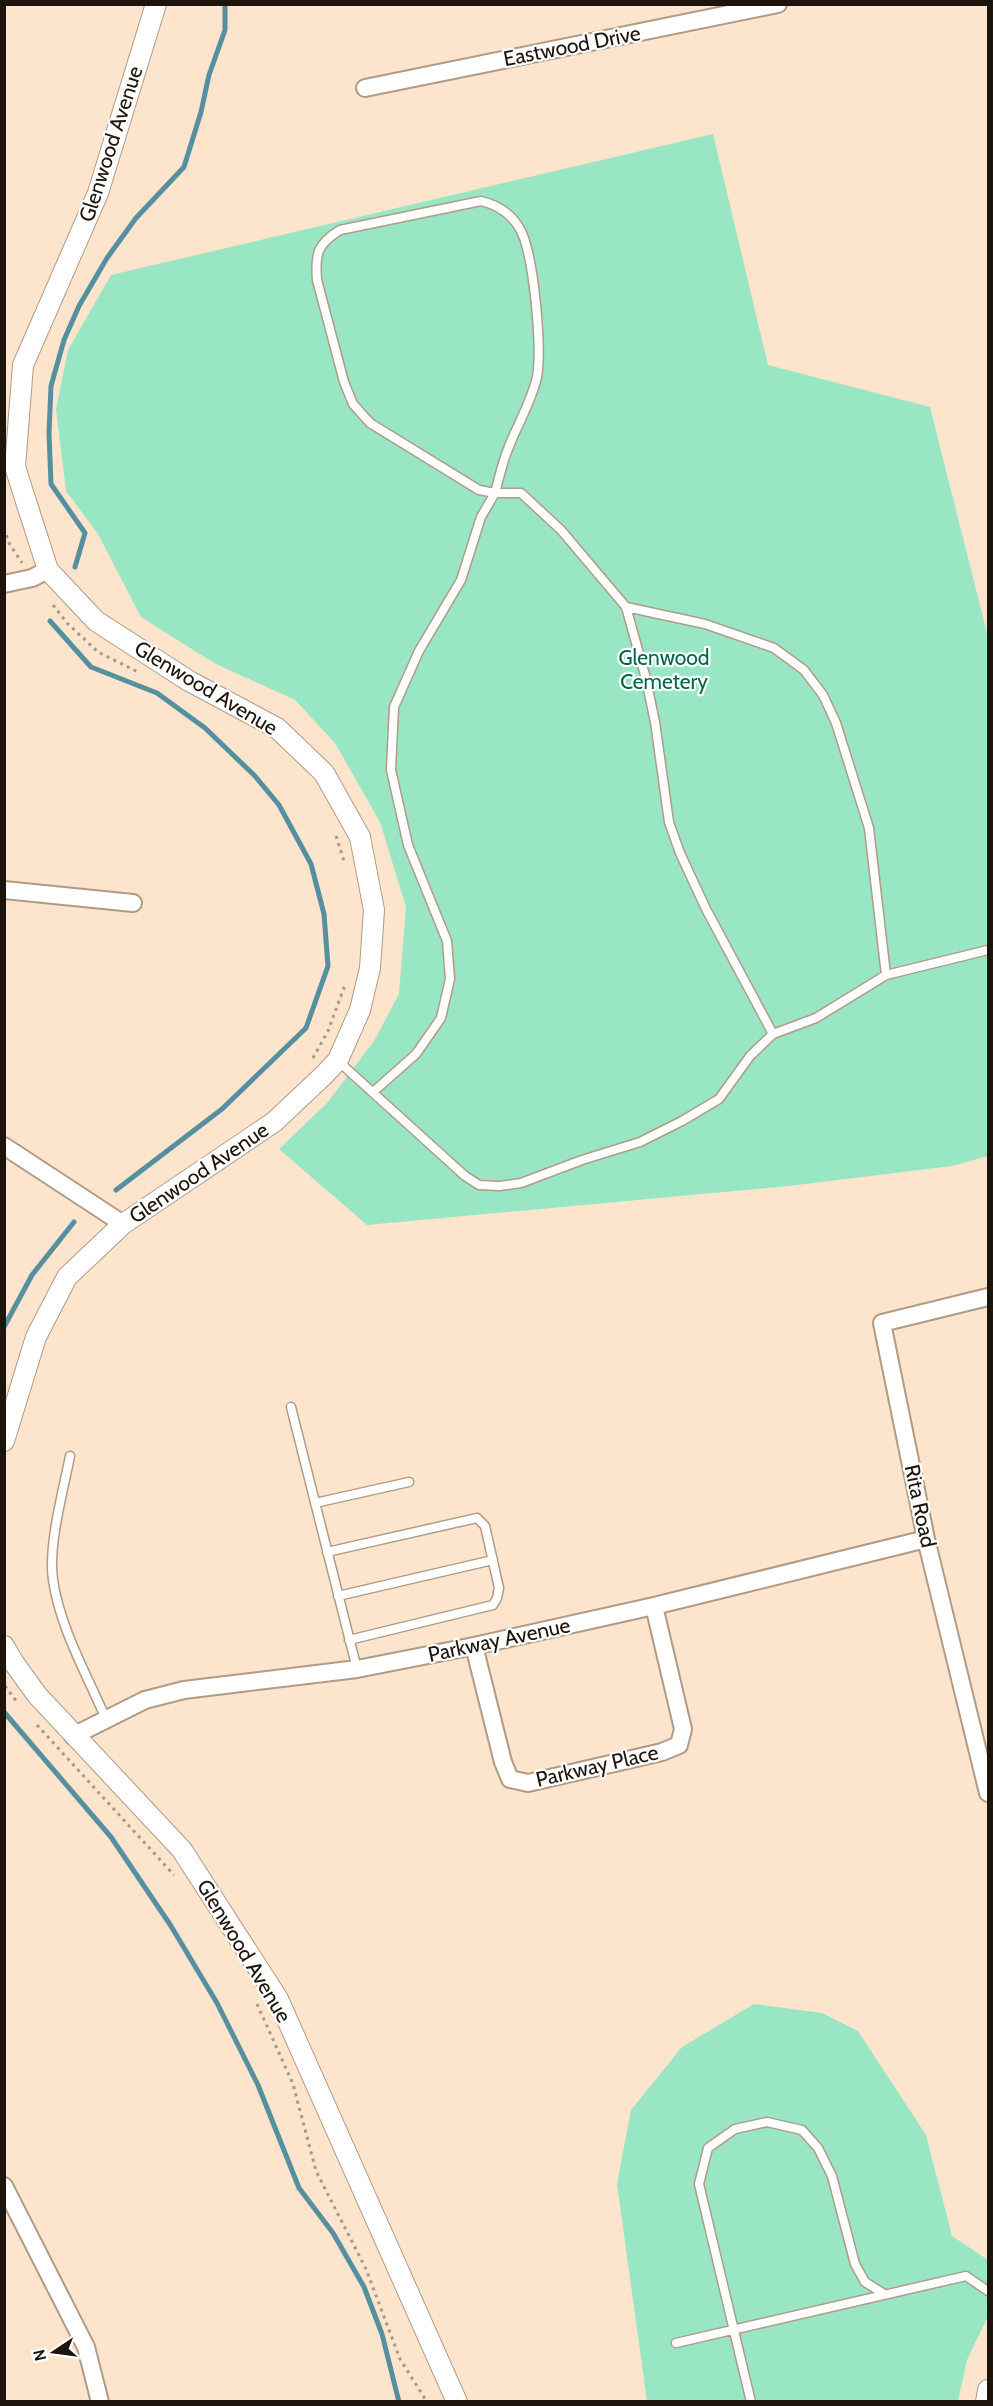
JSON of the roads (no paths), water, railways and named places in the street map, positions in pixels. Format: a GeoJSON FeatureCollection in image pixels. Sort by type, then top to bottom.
{"type":"FeatureCollection","features":[{"type":"Feature","properties":{"kind":"street","name":"Glenwood Avenue"},"geometry":{"type":"LineString","coordinates":[[4,1441],[36,1337],[67,1277],[123,1224],[273,1122],[338,1060],[360,1010],[370,968],[374,910],[360,837],[324,773],[277,728],[189,681],[96,621],[40,574],[15,467],[23,365],[98,193],[156,4]]}},
{"type":"Feature","properties":{"kind":"street","name":"Eastwood Drive"},"geometry":{"type":"LineString","coordinates":[[365,88],[778,4]]}},
{"type":"Feature","properties":{"kind":"street"},"geometry":{"type":"LineString","coordinates":[[4,584],[40,574]]}},
{"type":"Feature","properties":{"kind":"street"},"geometry":{"type":"LineString","coordinates":[[4,890],[133,903]]}},
{"type":"Feature","properties":{"kind":"street"},"geometry":{"type":"LineString","coordinates":[[4,1146],[123,1224]]}},
{"type":"Feature","properties":{"kind":"street","name":"Rita Road"},"geometry":{"type":"LineString","coordinates":[[988,1297],[882,1323],[926,1539],[988,1794]]}},
{"type":"Feature","properties":{"kind":"street","name":"Parkway Avenue"},"geometry":{"type":"LineString","coordinates":[[73,1736],[146,1701],[184,1690],[357,1669],[474,1646],[654,1606],[926,1539]]}},
{"type":"Feature","properties":{"kind":"street","name":"Parkway Place"},"geometry":{"type":"LineString","coordinates":[[474,1646],[503,1762],[510,1779],[528,1783],[662,1752],[679,1745],[683,1729],[654,1606]]}},
{"type":"Feature","properties":{"kind":"street","name":"Glenwood Avenue"},"geometry":{"type":"LineString","coordinates":[[4,1646],[37,1695],[182,1850],[278,1999],[457,2402]]}},
{"type":"Feature","properties":{"kind":"street"},"geometry":{"type":"LineString","coordinates":[[4,2186],[86,2347],[100,2402]]}},
{"type":"Feature","properties":{"kind":"street"},"geometry":{"type":"LineString","coordinates":[[986,2402],[988,2390]]}},
{"type":"Feature","properties":{"kind":"lane"},"geometry":{"type":"LineString","coordinates":[[373,1092],[416,1054],[441,1018],[450,980],[447,941],[408,845],[391,770],[394,707],[419,651],[461,580],[481,517],[495,493],[507,452],[532,396],[537,375],[536,302],[530,260],[520,229],[505,210],[481,201],[340,230],[326,238],[318,251],[317,280],[344,382],[354,404],[370,423],[479,490],[495,493],[521,493],[561,530],[626,607],[655,722],[669,822],[680,853],[706,909],[773,1034]]}},
{"type":"Feature","properties":{"kind":"lane"},"geometry":{"type":"LineString","coordinates":[[626,607],[705,624],[774,648],[804,670],[823,695],[836,723],[869,828],[886,975]]}},
{"type":"Feature","properties":{"kind":"lane"},"geometry":{"type":"LineString","coordinates":[[338,1060],[465,1176],[479,1185],[500,1186],[521,1183],[582,1160],[640,1142],[682,1121],[719,1099],[750,1056],[773,1034],[816,1018],[886,975],[988,950]]}},
{"type":"Feature","properties":{"kind":"lane"},"geometry":{"type":"LineString","coordinates":[[291,1407],[357,1669]]}},
{"type":"Feature","properties":{"kind":"lane"},"geometry":{"type":"LineString","coordinates":[[70,1456],[54,1537],[53,1579],[63,1620],[106,1719]]}},
{"type":"Feature","properties":{"kind":"lane"},"geometry":{"type":"LineString","coordinates":[[315,1503],[409,1482]]}},
{"type":"Feature","properties":{"kind":"lane"},"geometry":{"type":"LineString","coordinates":[[327,1552],[477,1518],[485,1526],[499,1588],[498,1599],[493,1605],[349,1640]]}},
{"type":"Feature","properties":{"kind":"lane"},"geometry":{"type":"LineString","coordinates":[[338,1596],[493,1560]]}},
{"type":"Feature","properties":{"kind":"lane"},"geometry":{"type":"LineString","coordinates":[[751,2402],[699,2184],[708,2148],[735,2129],[767,2122],[802,2130],[818,2148],[832,2176],[855,2264],[865,2282],[884,2294]]}},
{"type":"Feature","properties":{"kind":"lane"},"geometry":{"type":"LineString","coordinates":[[676,2343],[966,2276],[988,2291]]}},
{"type":"Feature","properties":{"kind":"waterway"},"geometry":{"type":"LineString","coordinates":[[75,567],[85,533],[51,484],[49,433],[51,386],[64,340],[79,306],[107,258],[136,218],[184,167],[201,112],[209,75],[225,30],[225,4]]}},
{"type":"Feature","properties":{"kind":"waterway"},"geometry":{"type":"LineString","coordinates":[[50,621],[91,667],[157,693],[205,728],[255,776],[279,805],[311,864],[324,914],[328,966],[306,1028],[222,1109],[116,1190]]}},
{"type":"Feature","properties":{"kind":"waterway"},"geometry":{"type":"LineString","coordinates":[[4,1327],[32,1275],[74,1222]]}},
{"type":"Feature","properties":{"kind":"waterway"},"geometry":{"type":"LineString","coordinates":[[4,1712],[111,1837],[171,1926],[217,2003],[258,2085],[299,2188],[333,2233],[364,2287],[382,2334],[399,2402]]}},
{"type":"Feature","properties":{"kind":"park label","name":"Glenwood Cemetery"},"geometry":{"type":"Point","coordinates":[664,670]}}]}
